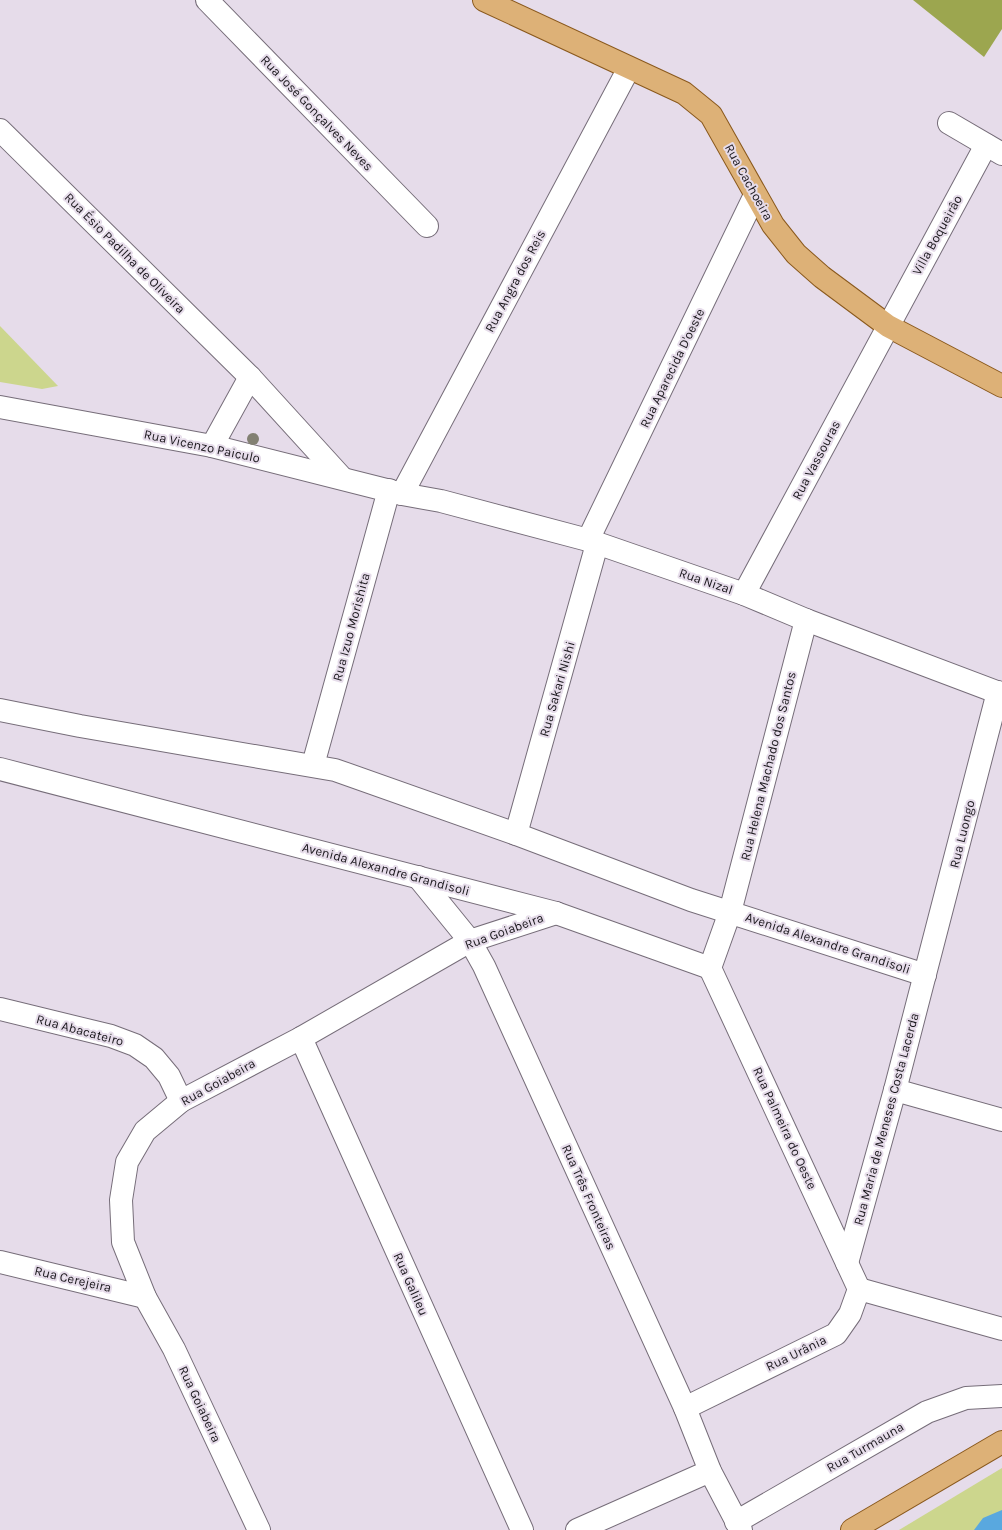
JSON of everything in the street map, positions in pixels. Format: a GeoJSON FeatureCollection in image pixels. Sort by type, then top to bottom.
{"type":"FeatureCollection","features":[{"type":"Feature","properties":{"kind":"main road","name":"Rua Cachoeira"},"geometry":{"type":"LineString","coordinates":[[484,0],[684,93],[711,115],[772,225],[796,254],[822,277],[888,326],[1002,386]]}},
{"type":"Feature","properties":{"kind":"main road"},"geometry":{"type":"LineString","coordinates":[[852,1530],[1002,1442]]}},
{"type":"Feature","properties":{"kind":"street","name":"Rua José Gonçalves Neves"},"geometry":{"type":"LineString","coordinates":[[207,0],[426,226]]}},
{"type":"Feature","properties":{"kind":"street","name":"Rua Angra dos Reis"},"geometry":{"type":"LineString","coordinates":[[395,492],[628,68]]}},
{"type":"Feature","properties":{"kind":"street"},"geometry":{"type":"LineString","coordinates":[[949,124],[994,149]]}},
{"type":"Feature","properties":{"kind":"street","name":"Rua Ésio Padilha de Oliveira"},"geometry":{"type":"LineString","coordinates":[[0,130],[250,377],[342,478]]}},
{"type":"Feature","properties":{"kind":"street","name":"Villa Boqueirâo"},"geometry":{"type":"LineString","coordinates":[[888,326],[994,149]]}},
{"type":"Feature","properties":{"kind":"street","name":"Rua Aparecida D'oeste"},"geometry":{"type":"LineString","coordinates":[[593,542],[755,195]]}},
{"type":"Feature","properties":{"kind":"street","name":"Rua Vassouras"},"geometry":{"type":"LineString","coordinates":[[744,594],[888,326]]}},
{"type":"Feature","properties":{"kind":"street"},"geometry":{"type":"LineString","coordinates":[[212,446],[250,377]]}},
{"type":"Feature","properties":{"kind":"street","name":"Rua Vicenzo Paiculo"},"geometry":{"type":"LineString","coordinates":[[0,407],[212,446],[395,492]]}},
{"type":"Feature","properties":{"kind":"street","name":"Rua Nizal"},"geometry":{"type":"LineString","coordinates":[[395,492],[441,501],[593,542],[744,594],[806,620],[1000,693]]}},
{"type":"Feature","properties":{"kind":"street","name":"Rua Izuo Morishita"},"geometry":{"type":"LineString","coordinates":[[313,765],[395,492]]}},
{"type":"Feature","properties":{"kind":"street","name":"Rua Sakari Nishi"},"geometry":{"type":"LineString","coordinates":[[516,834],[593,542]]}},
{"type":"Feature","properties":{"kind":"street","name":"Rua Helena Machado dos Santos"},"geometry":{"type":"LineString","coordinates":[[730,912],[806,620]]}},
{"type":"Feature","properties":{"kind":"street","name":"Rua Luongo"},"geometry":{"type":"LineString","coordinates":[[925,975],[1000,693]]}},
{"type":"Feature","properties":{"kind":"street","name":"Avenida Alexandre Grandisoli"},"geometry":{"type":"LineString","coordinates":[[0,710],[80,726],[335,770],[516,834],[684,897],[925,975]]}},
{"type":"Feature","properties":{"kind":"street","name":"Avenida Alexandre Grandisoli"},"geometry":{"type":"LineString","coordinates":[[0,769],[556,912],[710,968],[730,912]]}},
{"type":"Feature","properties":{"kind":"street","name":"Rua Três Fronteiras"},"geometry":{"type":"LineString","coordinates":[[418,877],[470,941],[484,966],[685,1408],[710,1471],[738,1526]]}},
{"type":"Feature","properties":{"kind":"street","name":"Rua Goiabeira"},"geometry":{"type":"LineString","coordinates":[[259,1530],[174,1349],[145,1296],[123,1242],[121,1200],[127,1162],[145,1131],[181,1101],[300,1038],[470,941],[556,912]]}},
{"type":"Feature","properties":{"kind":"street","name":"Rua Palmeira do Oeste"},"geometry":{"type":"LineString","coordinates":[[710,968],[858,1289]]}},
{"type":"Feature","properties":{"kind":"street","name":"Rua Maria de Meneses Costa Lacerda"},"geometry":{"type":"LineString","coordinates":[[847,1263],[896,1090],[925,975]]}},
{"type":"Feature","properties":{"kind":"street","name":"Rua Abacateiro"},"geometry":{"type":"LineString","coordinates":[[0,1009],[111,1036],[135,1045],[154,1058],[169,1076],[181,1101]]}},
{"type":"Feature","properties":{"kind":"street","name":"Rua Galileu"},"geometry":{"type":"LineString","coordinates":[[300,1038],[522,1530]]}},
{"type":"Feature","properties":{"kind":"street"},"geometry":{"type":"LineString","coordinates":[[896,1090],[1002,1120]]}},
{"type":"Feature","properties":{"kind":"street","name":"Rua Cerejeira"},"geometry":{"type":"LineString","coordinates":[[0,1262],[145,1296]]}},
{"type":"Feature","properties":{"kind":"street"},"geometry":{"type":"LineString","coordinates":[[858,1289],[1002,1329]]}},
{"type":"Feature","properties":{"kind":"street","name":"Rua Urânia"},"geometry":{"type":"LineString","coordinates":[[685,1408],[836,1334],[850,1314],[858,1289]]}},
{"type":"Feature","properties":{"kind":"street","name":"Rua Turmauna"},"geometry":{"type":"LineString","coordinates":[[738,1526],[927,1412],[966,1398],[1002,1396]]}},
{"type":"Feature","properties":{"kind":"street"},"geometry":{"type":"LineString","coordinates":[[578,1530],[710,1471]]}},
{"type":"Feature","properties":{"kind":"green space"},"geometry":{"type":"Polygon","coordinates":[[[913,0],[1002,0],[1002,29],[984,57],[913,0]]]}},
{"type":"Feature","properties":{"kind":"green space"},"geometry":{"type":"Polygon","coordinates":[[[0,326],[58,386],[42,389],[0,382],[0,326]]]}},
{"type":"Feature","properties":{"kind":"green space"},"geometry":{"type":"Polygon","coordinates":[[[1002,1468],[1002,1530],[899,1530],[1002,1468]]]}},
{"type":"Feature","properties":{"kind":"water"},"geometry":{"type":"Polygon","coordinates":[[[1002,1510],[1002,1530],[974,1530],[983,1518],[1002,1510]]]}}]}
